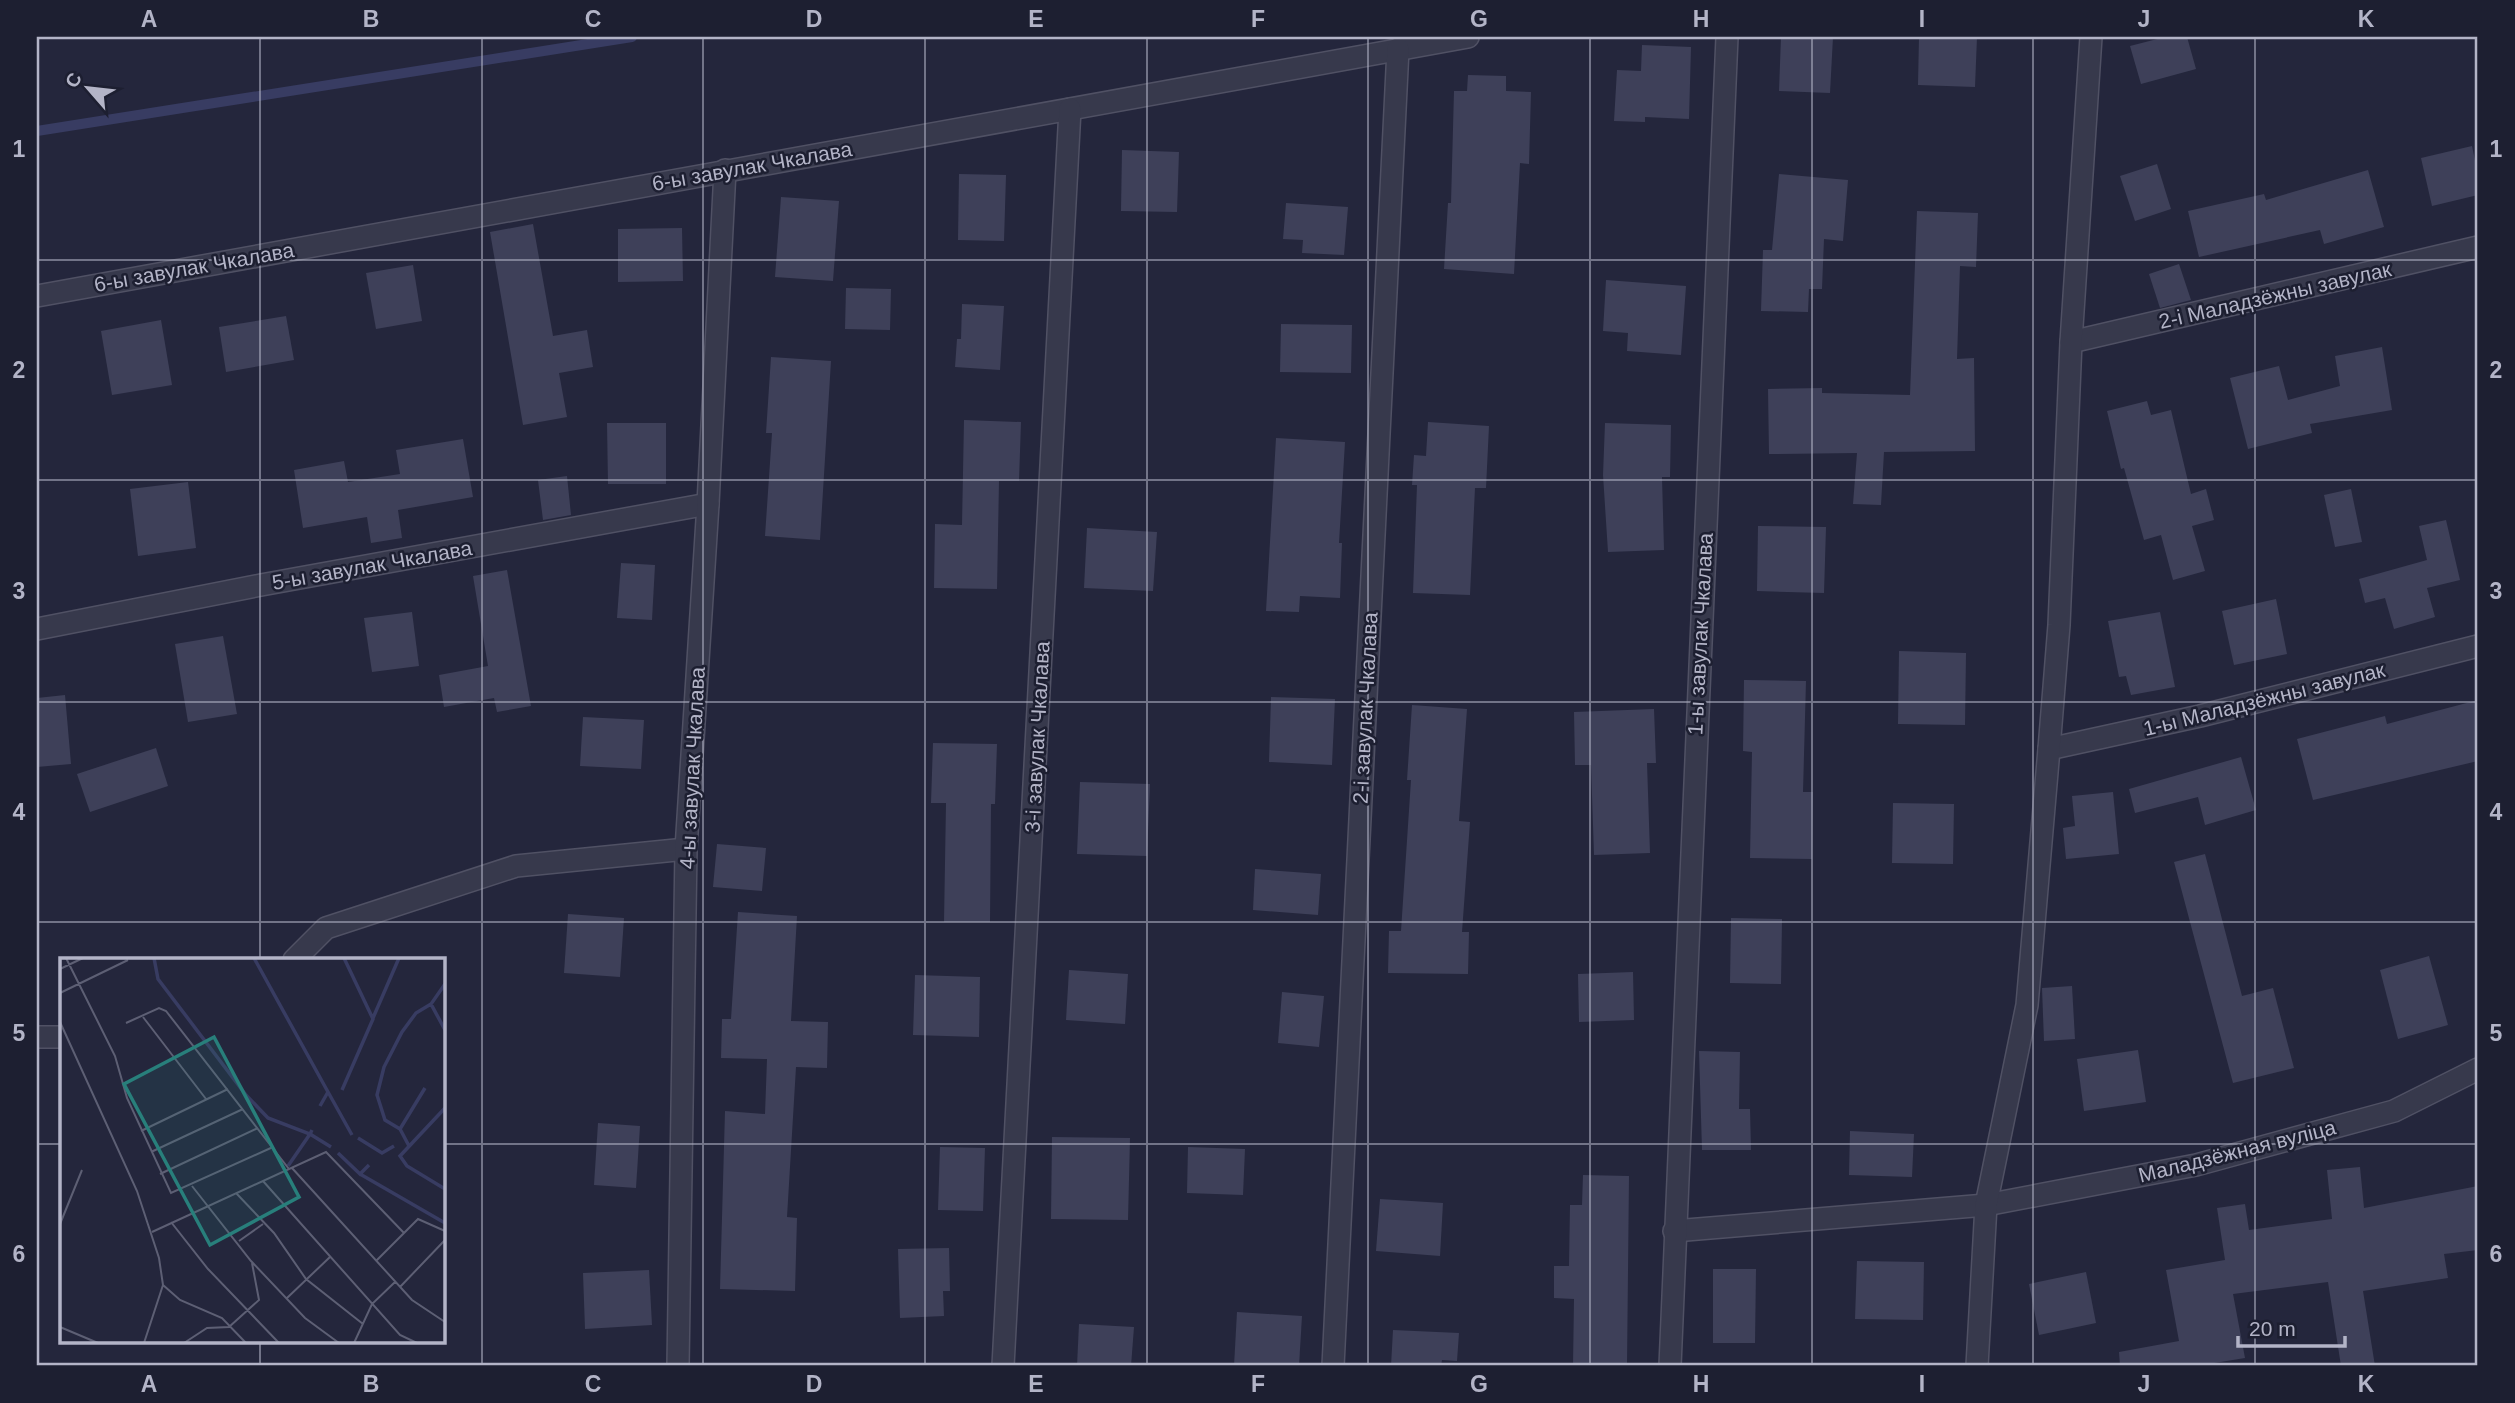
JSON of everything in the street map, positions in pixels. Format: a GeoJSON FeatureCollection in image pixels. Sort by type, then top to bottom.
{"type":"FeatureCollection","features":[{"type":"Feature","properties":{"kind":"street","name":"6-ы завулак Чкалава"},"geometry":{"type":"LineString","coordinates":[[37,296],[1468,37]]}},
{"type":"Feature","properties":{"kind":"street","name":"1-ы завулак Чкалава"},"geometry":{"type":"LineString","coordinates":[[1670,1366],[1727,37]]}},
{"type":"Feature","properties":{"kind":"street"},"geometry":{"type":"LineString","coordinates":[[1977,1366],[1986,1205],[2027,1005],[2049,749],[2059,625],[2071,342],[2091,37]]}},
{"type":"Feature","properties":{"kind":"street","name":"2-і завулак Чкалава"},"geometry":{"type":"LineString","coordinates":[[1333,1366],[1398,49]]}},
{"type":"Feature","properties":{"kind":"street","name":"3-і завулак Чкалава"},"geometry":{"type":"LineString","coordinates":[[1003,1366],[1070,109]]}},
{"type":"Feature","properties":{"kind":"street","name":"4-ы завулак Чкалава"},"geometry":{"type":"LineString","coordinates":[[678,1366],[686,849],[708,504],[725,170]]}},
{"type":"Feature","properties":{"kind":"street","name":"2-і Маладзёжны завулак"},"geometry":{"type":"LineString","coordinates":[[2071,342],[2478,247]]}},
{"type":"Feature","properties":{"kind":"street","name":"5-ы завулак Чкалава"},"geometry":{"type":"LineString","coordinates":[[37,629],[261,585],[708,504]]}},
{"type":"Feature","properties":{"kind":"street","name":"1-ы Маладзёжны завулак"},"geometry":{"type":"LineString","coordinates":[[2049,749],[2200,716],[2478,646]]}},
{"type":"Feature","properties":{"kind":"street"},"geometry":{"type":"LineString","coordinates":[[296,958],[326,928],[516,866],[686,849]]}},
{"type":"Feature","properties":{"kind":"street"},"geometry":{"type":"LineString","coordinates":[[37,1037],[60,1037]]}},
{"type":"Feature","properties":{"kind":"street","name":"Маладзёжная вуліца"},"geometry":{"type":"LineString","coordinates":[[1674,1231],[1986,1205],[2196,1165],[2394,1111],[2478,1069]]}},
{"type":"Feature","properties":{"kind":"building"},"geometry":{"type":"Polygon","coordinates":[[[1781,37],[1833,37],[1830,93],[1779,91],[1781,37]]]}},
{"type":"Feature","properties":{"kind":"building"},"geometry":{"type":"Polygon","coordinates":[[[1919,37],[1977,37],[1975,87],[1918,85],[1919,37]]]}},
{"type":"Feature","properties":{"kind":"building"},"geometry":{"type":"Polygon","coordinates":[[[2165,37],[2187,37],[2196,69],[2141,84],[2130,46],[2165,37]]]}},
{"type":"Feature","properties":{"kind":"building"},"geometry":{"type":"Polygon","coordinates":[[[1642,45],[1691,47],[1689,119],[1645,117],[1645,122],[1614,121],[1617,70],[1641,71],[1642,45]]]}},
{"type":"Feature","properties":{"kind":"building"},"geometry":{"type":"Polygon","coordinates":[[[1468,75],[1506,76],[1506,91],[1531,92],[1529,164],[1520,163],[1514,274],[1444,269],[1448,203],[1451,203],[1454,91],[1467,91],[1468,75]]]}},
{"type":"Feature","properties":{"kind":"building"},"geometry":{"type":"Polygon","coordinates":[[[2472,146],[2478,175],[2478,195],[2432,206],[2421,158],[2472,146]]]}},
{"type":"Feature","properties":{"kind":"building"},"geometry":{"type":"Polygon","coordinates":[[[1122,150],[1179,152],[1177,212],[1121,211],[1122,150]]]}},
{"type":"Feature","properties":{"kind":"building"},"geometry":{"type":"Polygon","coordinates":[[[2157,164],[2171,209],[2135,221],[2120,176],[2157,164]]]}},
{"type":"Feature","properties":{"kind":"building"},"geometry":{"type":"Polygon","coordinates":[[[2368,170],[2384,227],[2324,244],[2320,230],[2199,257],[2188,211],[2264,194],[2266,200],[2368,170]]]}},
{"type":"Feature","properties":{"kind":"building"},"geometry":{"type":"Polygon","coordinates":[[[959,174],[1006,175],[1004,241],[958,240],[959,174]]]}},
{"type":"Feature","properties":{"kind":"building"},"geometry":{"type":"Polygon","coordinates":[[[1779,174],[1848,180],[1843,241],[1824,239],[1822,289],[1809,289],[1808,312],[1761,311],[1763,250],[1772,250],[1779,174]]]}},
{"type":"Feature","properties":{"kind":"building"},"geometry":{"type":"Polygon","coordinates":[[[781,197],[839,201],[833,281],[775,277],[781,197]]]}},
{"type":"Feature","properties":{"kind":"building"},"geometry":{"type":"Polygon","coordinates":[[[1286,203],[1348,207],[1344,255],[1302,253],[1303,240],[1283,239],[1286,203]]]}},
{"type":"Feature","properties":{"kind":"building"},"geometry":{"type":"Polygon","coordinates":[[[1917,211],[1978,213],[1976,267],[1960,266],[1957,359],[1974,358],[1975,451],[1884,452],[1881,505],[1853,504],[1857,453],[1769,454],[1768,389],[1822,388],[1822,393],[1910,395],[1917,211]]]}},
{"type":"Feature","properties":{"kind":"building"},"geometry":{"type":"Polygon","coordinates":[[[533,224],[553,336],[587,330],[593,367],[559,373],[567,417],[523,425],[490,232],[533,224]]]}},
{"type":"Feature","properties":{"kind":"building"},"geometry":{"type":"Polygon","coordinates":[[[682,228],[683,281],[618,282],[618,229],[682,228]]]}},
{"type":"Feature","properties":{"kind":"building"},"geometry":{"type":"Polygon","coordinates":[[[2179,264],[2191,300],[2160,308],[2149,274],[2179,264]]]}},
{"type":"Feature","properties":{"kind":"building"},"geometry":{"type":"Polygon","coordinates":[[[413,265],[422,321],[376,329],[366,273],[413,265]]]}},
{"type":"Feature","properties":{"kind":"building"},"geometry":{"type":"Polygon","coordinates":[[[1606,280],[1686,286],[1681,355],[1627,351],[1628,333],[1603,331],[1606,280]]]}},
{"type":"Feature","properties":{"kind":"building"},"geometry":{"type":"Polygon","coordinates":[[[846,288],[891,289],[890,330],[845,329],[846,288]]]}},
{"type":"Feature","properties":{"kind":"building"},"geometry":{"type":"Polygon","coordinates":[[[962,304],[1004,306],[1000,370],[955,367],[957,339],[961,339],[962,304]]]}},
{"type":"Feature","properties":{"kind":"building"},"geometry":{"type":"Polygon","coordinates":[[[286,316],[294,360],[226,372],[219,327],[286,316]]]}},
{"type":"Feature","properties":{"kind":"building"},"geometry":{"type":"Polygon","coordinates":[[[161,320],[172,385],[112,395],[101,331],[161,320]]]}},
{"type":"Feature","properties":{"kind":"building"},"geometry":{"type":"Polygon","coordinates":[[[1281,324],[1352,325],[1351,373],[1280,372],[1281,324]]]}},
{"type":"Feature","properties":{"kind":"building"},"geometry":{"type":"Polygon","coordinates":[[[2382,347],[2392,410],[2310,424],[2312,433],[2248,449],[2230,378],[2279,366],[2288,400],[2340,386],[2335,356],[2382,347]]]}},
{"type":"Feature","properties":{"kind":"building"},"geometry":{"type":"Polygon","coordinates":[[[771,357],[831,361],[820,540],[765,536],[772,433],[766,433],[771,357]]]}},
{"type":"Feature","properties":{"kind":"building"},"geometry":{"type":"Polygon","coordinates":[[[2147,401],[2151,415],[2171,410],[2191,494],[2206,489],[2214,520],[2192,526],[2205,571],[2173,580],[2161,535],[2144,540],[2124,468],[2121,469],[2107,411],[2147,401]]]}},
{"type":"Feature","properties":{"kind":"building"},"geometry":{"type":"Polygon","coordinates":[[[964,420],[1021,422],[1019,481],[999,481],[997,589],[934,588],[935,524],[962,525],[964,420]]]}},
{"type":"Feature","properties":{"kind":"building"},"geometry":{"type":"Polygon","coordinates":[[[1428,422],[1489,426],[1486,488],[1475,488],[1470,595],[1413,593],[1417,485],[1412,485],[1414,455],[1426,456],[1428,422]]]}},
{"type":"Feature","properties":{"kind":"building"},"geometry":{"type":"Polygon","coordinates":[[[607,423],[666,423],[666,484],[608,484],[607,423]]]}},
{"type":"Feature","properties":{"kind":"building"},"geometry":{"type":"Polygon","coordinates":[[[1605,423],[1671,425],[1670,477],[1662,477],[1664,550],[1608,552],[1603,475],[1605,423]]]}},
{"type":"Feature","properties":{"kind":"building"},"geometry":{"type":"Polygon","coordinates":[[[1276,438],[1345,442],[1339,543],[1342,543],[1340,598],[1300,596],[1299,612],[1266,611],[1276,438]]]}},
{"type":"Feature","properties":{"kind":"building"},"geometry":{"type":"Polygon","coordinates":[[[463,439],[473,497],[398,510],[402,538],[371,543],[367,517],[303,528],[294,470],[344,461],[348,482],[400,474],[396,450],[463,439]]]}},
{"type":"Feature","properties":{"kind":"building"},"geometry":{"type":"Polygon","coordinates":[[[567,476],[571,515],[543,520],[538,480],[567,476]]]}},
{"type":"Feature","properties":{"kind":"building"},"geometry":{"type":"Polygon","coordinates":[[[188,482],[196,548],[138,556],[130,489],[188,482]]]}},
{"type":"Feature","properties":{"kind":"building"},"geometry":{"type":"Polygon","coordinates":[[[2351,489],[2362,542],[2335,547],[2324,495],[2351,489]]]}},
{"type":"Feature","properties":{"kind":"building"},"geometry":{"type":"Polygon","coordinates":[[[2446,520],[2460,580],[2427,588],[2435,617],[2394,629],[2385,598],[2365,603],[2359,579],[2427,560],[2419,526],[2446,520]]]}},
{"type":"Feature","properties":{"kind":"building"},"geometry":{"type":"Polygon","coordinates":[[[1758,526],[1826,527],[1824,593],[1757,591],[1758,526]]]}},
{"type":"Feature","properties":{"kind":"building"},"geometry":{"type":"Polygon","coordinates":[[[1087,528],[1157,532],[1153,591],[1084,588],[1087,528]]]}},
{"type":"Feature","properties":{"kind":"building"},"geometry":{"type":"Polygon","coordinates":[[[621,563],[655,565],[652,620],[617,618],[621,563]]]}},
{"type":"Feature","properties":{"kind":"building"},"geometry":{"type":"Polygon","coordinates":[[[507,570],[531,706],[497,712],[494,698],[444,707],[439,675],[488,666],[473,576],[507,570]]]}},
{"type":"Feature","properties":{"kind":"building"},"geometry":{"type":"Polygon","coordinates":[[[2276,599],[2287,654],[2234,665],[2222,611],[2276,599]]]}},
{"type":"Feature","properties":{"kind":"building"},"geometry":{"type":"Polygon","coordinates":[[[412,612],[419,666],[372,672],[364,618],[412,612]]]}},
{"type":"Feature","properties":{"kind":"building"},"geometry":{"type":"Polygon","coordinates":[[[2160,612],[2175,687],[2131,695],[2126,676],[2119,677],[2108,621],[2160,612]]]}},
{"type":"Feature","properties":{"kind":"building"},"geometry":{"type":"Polygon","coordinates":[[[223,636],[237,714],[188,722],[175,644],[223,636]]]}},
{"type":"Feature","properties":{"kind":"building"},"geometry":{"type":"Polygon","coordinates":[[[1899,651],[1966,653],[1965,725],[1898,724],[1899,651]]]}},
{"type":"Feature","properties":{"kind":"building"},"geometry":{"type":"Polygon","coordinates":[[[1744,680],[1806,681],[1803,792],[1813,792],[1812,859],[1750,858],[1752,752],[1743,751],[1744,680]]]}},
{"type":"Feature","properties":{"kind":"building"},"geometry":{"type":"Polygon","coordinates":[[[65,695],[71,764],[37,767],[37,698],[65,695]]]}},
{"type":"Feature","properties":{"kind":"building"},"geometry":{"type":"Polygon","coordinates":[[[1271,697],[1335,699],[1332,765],[1269,762],[1271,697]]]}},
{"type":"Feature","properties":{"kind":"building"},"geometry":{"type":"Polygon","coordinates":[[[2478,700],[2478,761],[2313,800],[2297,739],[2385,716],[2387,724],[2478,700]]]}},
{"type":"Feature","properties":{"kind":"building"},"geometry":{"type":"Polygon","coordinates":[[[1412,705],[1467,709],[1459,821],[1470,822],[1462,932],[1469,932],[1468,974],[1388,973],[1389,931],[1401,931],[1411,780],[1407,780],[1412,705]]]}},
{"type":"Feature","properties":{"kind":"building"},"geometry":{"type":"Polygon","coordinates":[[[1654,709],[1656,763],[1647,763],[1650,853],[1594,855],[1591,765],[1575,765],[1574,712],[1654,709]]]}},
{"type":"Feature","properties":{"kind":"building"},"geometry":{"type":"Polygon","coordinates":[[[583,717],[644,720],[641,769],[580,766],[583,717]]]}},
{"type":"Feature","properties":{"kind":"building"},"geometry":{"type":"Polygon","coordinates":[[[933,743],[997,744],[995,804],[991,804],[990,922],[944,922],[946,803],[931,803],[933,743]]]}},
{"type":"Feature","properties":{"kind":"building"},"geometry":{"type":"Polygon","coordinates":[[[156,748],[168,786],[90,812],[77,774],[156,748]]]}},
{"type":"Feature","properties":{"kind":"building"},"geometry":{"type":"Polygon","coordinates":[[[2241,757],[2256,810],[2205,825],[2198,797],[2135,813],[2129,789],[2241,757]]]}},
{"type":"Feature","properties":{"kind":"building"},"geometry":{"type":"Polygon","coordinates":[[[1080,782],[1150,784],[1147,856],[1077,854],[1080,782]]]}},
{"type":"Feature","properties":{"kind":"building"},"geometry":{"type":"Polygon","coordinates":[[[2113,792],[2119,854],[2066,859],[2063,828],[2075,826],[2072,796],[2113,792]]]}},
{"type":"Feature","properties":{"kind":"building"},"geometry":{"type":"Polygon","coordinates":[[[1893,803],[1954,804],[1953,864],[1892,863],[1893,803]]]}},
{"type":"Feature","properties":{"kind":"building"},"geometry":{"type":"Polygon","coordinates":[[[717,844],[766,848],[762,891],[713,887],[717,844]]]}},
{"type":"Feature","properties":{"kind":"building"},"geometry":{"type":"Polygon","coordinates":[[[2205,854],[2242,996],[2273,988],[2294,1068],[2233,1083],[2174,862],[2205,854]]]}},
{"type":"Feature","properties":{"kind":"building"},"geometry":{"type":"Polygon","coordinates":[[[1255,869],[1321,874],[1318,915],[1253,910],[1255,869]]]}},
{"type":"Feature","properties":{"kind":"building"},"geometry":{"type":"Polygon","coordinates":[[[738,912],[797,916],[791,1021],[828,1022],[827,1068],[796,1067],[787,1217],[797,1218],[795,1291],[720,1289],[725,1111],[765,1114],[767,1059],[721,1058],[722,1019],[731,1019],[738,912]]]}},
{"type":"Feature","properties":{"kind":"building"},"geometry":{"type":"Polygon","coordinates":[[[568,914],[624,918],[620,977],[564,973],[568,914]]]}},
{"type":"Feature","properties":{"kind":"building"},"geometry":{"type":"Polygon","coordinates":[[[1731,918],[1782,919],[1781,984],[1730,983],[1731,918]]]}},
{"type":"Feature","properties":{"kind":"building"},"geometry":{"type":"Polygon","coordinates":[[[2429,956],[2448,1025],[2398,1039],[2380,970],[2429,956]]]}},
{"type":"Feature","properties":{"kind":"building"},"geometry":{"type":"Polygon","coordinates":[[[1069,970],[1128,974],[1125,1024],[1066,1020],[1069,970]]]}},
{"type":"Feature","properties":{"kind":"building"},"geometry":{"type":"Polygon","coordinates":[[[1633,972],[1634,1020],[1579,1022],[1578,974],[1633,972]]]}},
{"type":"Feature","properties":{"kind":"building"},"geometry":{"type":"Polygon","coordinates":[[[915,975],[980,977],[979,1037],[913,1035],[915,975]]]}},
{"type":"Feature","properties":{"kind":"building"},"geometry":{"type":"Polygon","coordinates":[[[2072,986],[2075,1039],[2044,1041],[2042,988],[2072,986]]]}},
{"type":"Feature","properties":{"kind":"building"},"geometry":{"type":"Polygon","coordinates":[[[1282,992],[1324,996],[1319,1047],[1278,1043],[1282,992]]]}},
{"type":"Feature","properties":{"kind":"building"},"geometry":{"type":"Polygon","coordinates":[[[2138,1050],[2146,1102],[2084,1111],[2077,1059],[2138,1050]]]}},
{"type":"Feature","properties":{"kind":"building"},"geometry":{"type":"Polygon","coordinates":[[[1699,1051],[1740,1052],[1739,1109],[1750,1109],[1751,1150],[1702,1150],[1699,1051]]]}},
{"type":"Feature","properties":{"kind":"building"},"geometry":{"type":"Polygon","coordinates":[[[598,1123],[640,1126],[636,1188],[594,1185],[598,1123]]]}},
{"type":"Feature","properties":{"kind":"building"},"geometry":{"type":"Polygon","coordinates":[[[1850,1131],[1914,1134],[1912,1177],[1849,1175],[1850,1131]]]}},
{"type":"Feature","properties":{"kind":"building"},"geometry":{"type":"Polygon","coordinates":[[[1052,1137],[1130,1138],[1128,1220],[1051,1219],[1052,1137]]]}},
{"type":"Feature","properties":{"kind":"building"},"geometry":{"type":"Polygon","coordinates":[[[940,1147],[985,1148],[983,1211],[938,1210],[940,1147]]]}},
{"type":"Feature","properties":{"kind":"building"},"geometry":{"type":"Polygon","coordinates":[[[1188,1147],[1245,1149],[1243,1195],[1187,1193],[1188,1147]]]}},
{"type":"Feature","properties":{"kind":"building"},"geometry":{"type":"Polygon","coordinates":[[[2360,1167],[2364,1208],[2478,1186],[2478,1250],[2444,1254],[2448,1278],[2363,1291],[2375,1366],[2341,1366],[2328,1282],[2233,1294],[2245,1358],[2196,1366],[2120,1366],[2119,1352],[2179,1341],[2166,1270],[2225,1260],[2217,1208],[2245,1204],[2249,1230],[2332,1219],[2327,1170],[2360,1167]]]}},
{"type":"Feature","properties":{"kind":"building"},"geometry":{"type":"Polygon","coordinates":[[[1583,1175],[1629,1176],[1627,1366],[1573,1366],[1574,1299],[1554,1298],[1554,1266],[1569,1266],[1570,1205],[1582,1205],[1583,1175]]]}},
{"type":"Feature","properties":{"kind":"building"},"geometry":{"type":"Polygon","coordinates":[[[1380,1199],[1443,1203],[1440,1256],[1376,1251],[1380,1199]]]}},
{"type":"Feature","properties":{"kind":"building"},"geometry":{"type":"Polygon","coordinates":[[[949,1248],[950,1291],[943,1291],[944,1316],[900,1318],[898,1249],[949,1248]]]}},
{"type":"Feature","properties":{"kind":"building"},"geometry":{"type":"Polygon","coordinates":[[[1857,1261],[1924,1262],[1923,1320],[1855,1319],[1857,1261]]]}},
{"type":"Feature","properties":{"kind":"building"},"geometry":{"type":"Polygon","coordinates":[[[1713,1269],[1756,1269],[1755,1343],[1713,1343],[1713,1269]]]}},
{"type":"Feature","properties":{"kind":"building"},"geometry":{"type":"Polygon","coordinates":[[[649,1270],[652,1325],[585,1329],[583,1273],[649,1270]]]}},
{"type":"Feature","properties":{"kind":"building"},"geometry":{"type":"Polygon","coordinates":[[[2086,1272],[2096,1323],[2039,1335],[2029,1284],[2086,1272]]]}},
{"type":"Feature","properties":{"kind":"building"},"geometry":{"type":"Polygon","coordinates":[[[1237,1312],[1302,1316],[1299,1366],[1234,1366],[1237,1312]]]}},
{"type":"Feature","properties":{"kind":"building"},"geometry":{"type":"Polygon","coordinates":[[[1079,1324],[1134,1327],[1131,1366],[1077,1366],[1079,1324]]]}},
{"type":"Feature","properties":{"kind":"building"},"geometry":{"type":"Polygon","coordinates":[[[1393,1330],[1459,1333],[1457,1361],[1442,1360],[1441,1366],[1391,1366],[1393,1330]]]}},
{"type":"Feature","properties":{"kind":"waterway"},"geometry":{"type":"LineString","coordinates":[[37,131],[632,37]]}}]}
